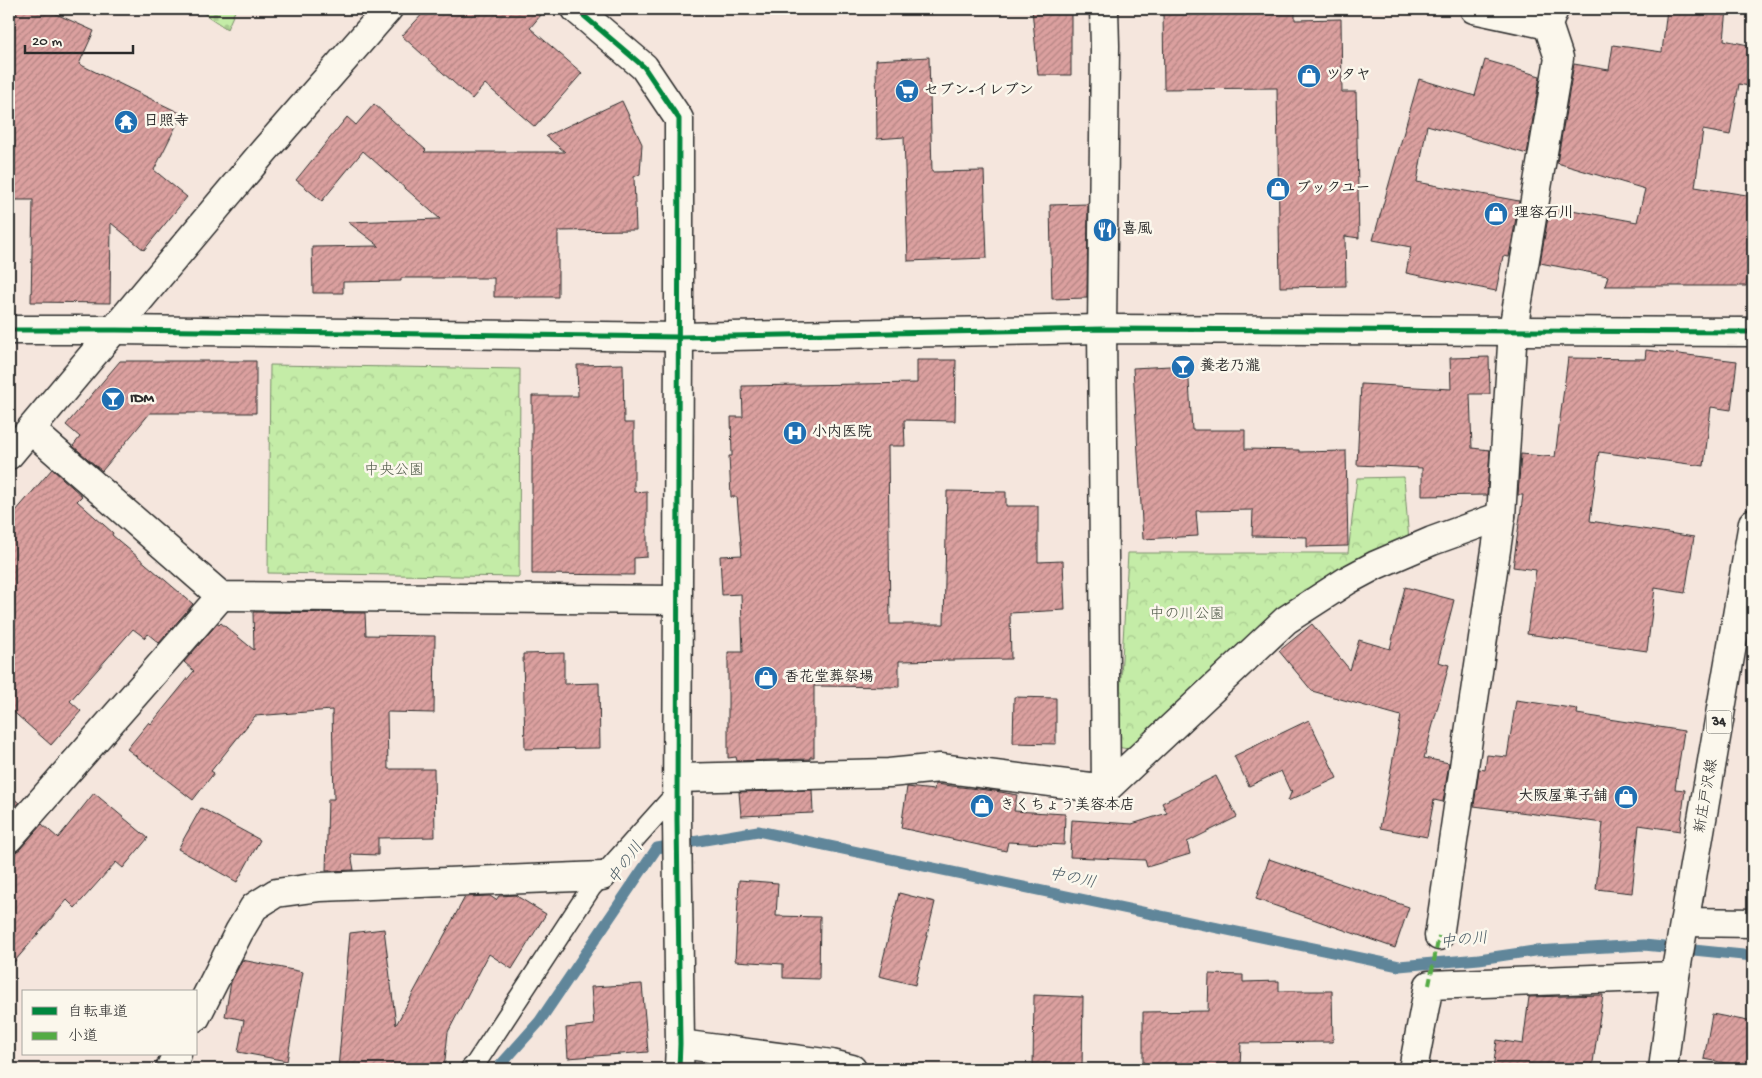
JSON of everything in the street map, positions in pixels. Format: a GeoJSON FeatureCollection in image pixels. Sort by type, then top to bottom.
{"type":"FeatureCollection","features":[{"type":"Feature","properties":{"kind":"street"},"geometry":{"type":"LineString","coordinates":[[9,455],[116,330],[264,150],[388,9]]}},
{"type":"Feature","properties":{"kind":"street"},"geometry":{"type":"LineString","coordinates":[[576,9],[644,67],[679,120],[677,600],[679,1057],[832,1064],[852,1069]]}},
{"type":"Feature","properties":{"kind":"street"},"geometry":{"type":"LineString","coordinates":[[1104,9],[1102,329],[1106,788]]}},
{"type":"Feature","properties":{"kind":"street"},"geometry":{"type":"LineString","coordinates":[[1439,936],[1500,516],[1512,330],[1559,58],[1551,17],[1474,9]]}},
{"type":"Feature","properties":{"kind":"street"},"geometry":{"type":"LineString","coordinates":[[9,330],[679,337],[1102,329],[1753,332]]}},
{"type":"Feature","properties":{"kind":"street"},"geometry":{"type":"LineString","coordinates":[[31,430],[221,596],[677,600]]}},
{"type":"Feature","properties":{"kind":"street"},"geometry":{"type":"LineString","coordinates":[[677,785],[889,773],[940,768],[1106,788],[1286,620],[1348,580],[1376,565],[1432,541],[1500,516]]}},
{"type":"Feature","properties":{"kind":"street","name":"新庄戸沢線"},"geometry":{"type":"LineString","coordinates":[[1663,1069],[1675,976],[1686,922],[1753,523]]}},
{"type":"Feature","properties":{"kind":"street"},"geometry":{"type":"LineString","coordinates":[[9,838],[221,596]]}},
{"type":"Feature","properties":{"kind":"street"},"geometry":{"type":"LineString","coordinates":[[198,1012],[238,932],[254,907],[276,893],[320,887],[602,876]]}},
{"type":"Feature","properties":{"kind":"street"},"geometry":{"type":"LineString","coordinates":[[1686,922],[1753,923]]}},
{"type":"Feature","properties":{"kind":"street"},"geometry":{"type":"LineString","coordinates":[[1414,1069],[1429,985],[1675,976]]}},
{"type":"Feature","properties":{"kind":"street"},"geometry":{"type":"LineString","coordinates":[[170,1069],[176,1056]]}},
{"type":"Feature","properties":{"kind":"lane"},"geometry":{"type":"LineString","coordinates":[[470,1069],[476,1063],[591,888],[677,785]]}},
{"type":"Feature","properties":{"kind":"green space"},"geometry":{"type":"Polygon","coordinates":[[[197,9],[236,9],[227,29],[197,9]]]}},
{"type":"Feature","properties":{"kind":"green space","name":"中央公園"},"geometry":{"type":"Polygon","coordinates":[[[270,365],[520,369],[519,577],[268,573],[270,365]]]}},
{"type":"Feature","properties":{"kind":"green space","name":"中の川公園"},"geometry":{"type":"Polygon","coordinates":[[[1404,477],[1409,542],[1134,750],[1117,747],[1128,553],[1348,553],[1357,478],[1404,477]]]}},
{"type":"Feature","properties":{"kind":"building"},"geometry":{"type":"Polygon","coordinates":[[[18,9],[45,9],[94,31],[79,64],[182,114],[154,170],[187,197],[144,250],[111,223],[110,303],[31,302],[33,200],[9,200],[9,18],[14,18],[18,9]]]}},
{"type":"Feature","properties":{"kind":"building"},"geometry":{"type":"Polygon","coordinates":[[[427,9],[546,9],[530,28],[582,73],[535,127],[485,84],[472,99],[402,36],[427,9]]]}},
{"type":"Feature","properties":{"kind":"building"},"geometry":{"type":"Polygon","coordinates":[[[1032,9],[1071,9],[1071,75],[1038,75],[1032,9]]]}},
{"type":"Feature","properties":{"kind":"building"},"geometry":{"type":"Polygon","coordinates":[[[1667,9],[1727,9],[1724,40],[1753,46],[1753,87],[1739,84],[1730,135],[1703,130],[1695,187],[1753,196],[1753,220],[1749,247],[1753,248],[1753,252],[1746,286],[1605,286],[1608,276],[1540,263],[1550,206],[1637,222],[1645,189],[1557,163],[1574,64],[1609,70],[1613,45],[1662,52],[1667,9]]]}},
{"type":"Feature","properties":{"kind":"building"},"geometry":{"type":"Polygon","coordinates":[[[1295,12],[1295,20],[1341,19],[1342,92],[1356,92],[1359,238],[1345,236],[1346,286],[1280,287],[1277,88],[1164,89],[1163,13],[1295,12]]]}},
{"type":"Feature","properties":{"kind":"building"},"geometry":{"type":"Polygon","coordinates":[[[929,57],[932,172],[984,171],[987,258],[908,261],[904,137],[877,139],[876,60],[929,57]]]}},
{"type":"Feature","properties":{"kind":"building"},"geometry":{"type":"Polygon","coordinates":[[[1485,60],[1540,76],[1527,154],[1427,125],[1417,182],[1519,201],[1509,257],[1503,256],[1496,291],[1406,273],[1411,247],[1373,240],[1419,79],[1475,96],[1485,60]]]}},
{"type":"Feature","properties":{"kind":"building"},"geometry":{"type":"Polygon","coordinates":[[[622,101],[642,144],[640,174],[634,177],[636,230],[558,231],[558,297],[494,297],[494,278],[401,278],[401,281],[343,282],[343,293],[313,293],[312,247],[379,246],[348,222],[440,219],[363,151],[322,201],[296,180],[347,117],[356,125],[374,104],[426,150],[424,152],[565,152],[546,136],[622,101]]]}},
{"type":"Feature","properties":{"kind":"building"},"geometry":{"type":"Polygon","coordinates":[[[1088,204],[1087,298],[1052,299],[1050,205],[1088,204]]]}},
{"type":"Feature","properties":{"kind":"building"},"geometry":{"type":"Polygon","coordinates":[[[1646,350],[1737,361],[1731,410],[1711,407],[1704,466],[1599,452],[1590,521],[1694,537],[1685,593],[1655,588],[1647,651],[1527,634],[1536,570],[1513,567],[1523,495],[1518,495],[1521,454],[1555,457],[1568,358],[1645,359],[1646,350]]]}},
{"type":"Feature","properties":{"kind":"building"},"geometry":{"type":"Polygon","coordinates":[[[1489,357],[1490,394],[1470,394],[1472,448],[1490,450],[1487,495],[1422,496],[1422,468],[1357,465],[1361,384],[1451,389],[1450,358],[1489,357]]]}},
{"type":"Feature","properties":{"kind":"building"},"geometry":{"type":"Polygon","coordinates":[[[917,360],[956,360],[955,421],[904,420],[905,446],[888,446],[890,624],[944,624],[947,491],[1006,492],[1006,506],[1038,506],[1038,562],[1063,561],[1065,610],[1010,613],[1011,659],[899,661],[899,687],[814,686],[814,757],[810,757],[810,759],[737,761],[736,757],[728,758],[728,652],[743,652],[741,594],[722,595],[720,556],[742,555],[737,497],[731,497],[729,456],[732,456],[731,417],[743,417],[742,386],[917,383],[917,360]]]}},
{"type":"Feature","properties":{"kind":"building"},"geometry":{"type":"Polygon","coordinates":[[[120,361],[256,361],[256,413],[150,413],[102,471],[73,446],[80,437],[66,425],[120,361]]]}},
{"type":"Feature","properties":{"kind":"building"},"geometry":{"type":"Polygon","coordinates":[[[623,364],[624,423],[634,423],[634,492],[647,491],[647,557],[634,558],[634,575],[532,574],[532,396],[578,396],[577,365],[623,364]]]}},
{"type":"Feature","properties":{"kind":"building"},"geometry":{"type":"Polygon","coordinates":[[[1188,365],[1192,430],[1245,430],[1245,449],[1299,450],[1299,452],[1346,451],[1348,546],[1307,547],[1307,537],[1252,536],[1253,510],[1196,511],[1198,536],[1143,539],[1133,368],[1188,365]]]}},
{"type":"Feature","properties":{"kind":"building"},"geometry":{"type":"Polygon","coordinates":[[[52,469],[82,496],[77,501],[113,533],[112,535],[193,604],[159,643],[148,634],[145,638],[133,629],[70,701],[81,711],[51,745],[9,708],[9,519],[52,469]]]}},
{"type":"Feature","properties":{"kind":"building"},"geometry":{"type":"Polygon","coordinates":[[[1405,587],[1454,600],[1438,662],[1449,665],[1424,758],[1449,763],[1443,802],[1434,800],[1427,837],[1380,828],[1401,716],[1312,691],[1279,651],[1312,624],[1350,670],[1359,640],[1390,649],[1405,587]]]}},
{"type":"Feature","properties":{"kind":"building"},"geometry":{"type":"Polygon","coordinates":[[[253,612],[365,613],[366,635],[435,636],[434,713],[387,712],[388,769],[434,769],[435,837],[378,838],[378,855],[351,854],[354,870],[326,871],[328,799],[334,799],[332,710],[255,716],[211,771],[214,773],[193,800],[127,749],[149,722],[151,724],[194,671],[184,662],[217,624],[221,623],[254,650],[253,612]]]}},
{"type":"Feature","properties":{"kind":"building"},"geometry":{"type":"Polygon","coordinates":[[[564,653],[564,684],[599,683],[600,748],[525,749],[523,654],[564,653]]]}},
{"type":"Feature","properties":{"kind":"building"},"geometry":{"type":"Polygon","coordinates":[[[1014,697],[1056,698],[1056,744],[1013,743],[1014,697]]]}},
{"type":"Feature","properties":{"kind":"building"},"geometry":{"type":"Polygon","coordinates":[[[1516,700],[1578,709],[1577,714],[1684,731],[1675,789],[1685,790],[1680,831],[1639,825],[1632,893],[1596,889],[1603,823],[1474,806],[1479,769],[1485,770],[1487,755],[1507,757],[1516,700]]]}},
{"type":"Feature","properties":{"kind":"building"},"geometry":{"type":"Polygon","coordinates":[[[1309,720],[1337,778],[1288,801],[1292,790],[1290,791],[1281,771],[1249,786],[1234,756],[1309,720]]]}},
{"type":"Feature","properties":{"kind":"building"},"geometry":{"type":"Polygon","coordinates":[[[1216,776],[1237,817],[1187,842],[1190,854],[1147,867],[1145,860],[1070,857],[1072,820],[1132,824],[1167,813],[1162,803],[1216,776]]]}},
{"type":"Feature","properties":{"kind":"building"},"geometry":{"type":"Polygon","coordinates":[[[935,784],[1017,795],[1014,811],[1065,814],[1064,845],[1008,842],[1006,851],[901,828],[907,787],[934,790],[935,784]]]}},
{"type":"Feature","properties":{"kind":"building"},"geometry":{"type":"Polygon","coordinates":[[[812,790],[813,813],[741,816],[739,792],[812,790]]]}},
{"type":"Feature","properties":{"kind":"building"},"geometry":{"type":"Polygon","coordinates":[[[94,793],[148,838],[123,868],[116,862],[75,908],[67,900],[9,968],[9,853],[14,853],[20,849],[42,824],[58,838],[94,793]]]}},
{"type":"Feature","properties":{"kind":"building"},"geometry":{"type":"Polygon","coordinates":[[[9,794],[19,803],[9,815],[9,794]]]}},
{"type":"Feature","properties":{"kind":"building"},"geometry":{"type":"Polygon","coordinates":[[[201,808],[260,840],[237,882],[178,849],[201,808]]]}},
{"type":"Feature","properties":{"kind":"building"},"geometry":{"type":"Polygon","coordinates":[[[1269,859],[1409,907],[1395,948],[1256,899],[1269,859]]]}},
{"type":"Feature","properties":{"kind":"building"},"geometry":{"type":"Polygon","coordinates":[[[739,880],[778,883],[776,916],[820,917],[819,979],[783,978],[783,964],[735,961],[739,880]]]}},
{"type":"Feature","properties":{"kind":"building"},"geometry":{"type":"Polygon","coordinates":[[[899,893],[935,902],[915,985],[879,976],[899,893]]]}},
{"type":"Feature","properties":{"kind":"building"},"geometry":{"type":"Polygon","coordinates":[[[515,895],[546,914],[512,969],[489,954],[448,1032],[444,1069],[338,1069],[350,933],[384,929],[396,1025],[465,897],[490,896],[496,900],[499,896],[515,895]]]}},
{"type":"Feature","properties":{"kind":"building"},"geometry":{"type":"Polygon","coordinates":[[[242,960],[303,972],[287,1061],[238,1052],[244,1020],[225,1016],[231,982],[242,960]]]}},
{"type":"Feature","properties":{"kind":"building"},"geometry":{"type":"Polygon","coordinates":[[[1209,974],[1243,975],[1243,982],[1279,981],[1279,991],[1332,991],[1333,1042],[1241,1043],[1240,1069],[1193,1067],[1193,1069],[1143,1069],[1143,1012],[1208,1011],[1209,974]]]}},
{"type":"Feature","properties":{"kind":"building"},"geometry":{"type":"Polygon","coordinates":[[[642,984],[648,1052],[568,1058],[566,1028],[594,1025],[591,987],[642,984]]]}},
{"type":"Feature","properties":{"kind":"building"},"geometry":{"type":"Polygon","coordinates":[[[1034,995],[1083,997],[1082,1069],[1033,1069],[1034,995]]]}},
{"type":"Feature","properties":{"kind":"building"},"geometry":{"type":"Polygon","coordinates":[[[1603,995],[1592,1069],[1493,1069],[1497,1040],[1523,1044],[1529,997],[1603,995]]]}},
{"type":"Feature","properties":{"kind":"building"},"geometry":{"type":"Polygon","coordinates":[[[1712,1014],[1753,1022],[1753,1068],[1704,1059],[1712,1014]]]}},
{"type":"Feature","properties":{"kind":"waterway","name":"中の川"},"geometry":{"type":"LineString","coordinates":[[497,1069],[539,1022],[657,848],[758,831],[1399,966],[1479,959],[1534,951],[1644,945],[1753,956]]}},
{"type":"Feature","properties":{"kind":"marked path"},"geometry":{"type":"LineString","coordinates":[[1429,985],[1439,936]]}},
{"type":"Feature","properties":{"kind":"cycle path"},"geometry":{"type":"LineString","coordinates":[[576,9],[644,67],[679,119],[677,820],[679,1069]]}},
{"type":"Feature","properties":{"kind":"cycle path"},"geometry":{"type":"LineString","coordinates":[[9,330],[679,337],[1102,329],[1753,332]]}},
{"type":"Feature","properties":{"kind":"place","name":"ツタヤ"},"geometry":{"type":"Point","coordinates":[1309,76]}},
{"type":"Feature","properties":{"kind":"place","name":"セブン-イレブン"},"geometry":{"type":"Point","coordinates":[907,91]}},
{"type":"Feature","properties":{"kind":"place","name":"日照寺"},"geometry":{"type":"Point","coordinates":[126,122]}},
{"type":"Feature","properties":{"kind":"place","name":"ブックユー"},"geometry":{"type":"Point","coordinates":[1278,189]}},
{"type":"Feature","properties":{"kind":"place","name":"理容石川"},"geometry":{"type":"Point","coordinates":[1496,214]}},
{"type":"Feature","properties":{"kind":"place","name":"喜風"},"geometry":{"type":"Point","coordinates":[1105,230]}},
{"type":"Feature","properties":{"kind":"place","name":"養老乃瀧"},"geometry":{"type":"Point","coordinates":[1183,367]}},
{"type":"Feature","properties":{"kind":"place","name":"IDM"},"geometry":{"type":"Point","coordinates":[113,399]}},
{"type":"Feature","properties":{"kind":"place","name":"小内医院"},"geometry":{"type":"Point","coordinates":[795,433]}},
{"type":"Feature","properties":{"kind":"place","name":"香花堂葬祭場"},"geometry":{"type":"Point","coordinates":[766,678]}},
{"type":"Feature","properties":{"kind":"place","name":"大阪屋菓子舗"},"geometry":{"type":"Point","coordinates":[1626,797]}},
{"type":"Feature","properties":{"kind":"place","name":"きくちょう美容本店"},"geometry":{"type":"Point","coordinates":[982,806]}}]}
